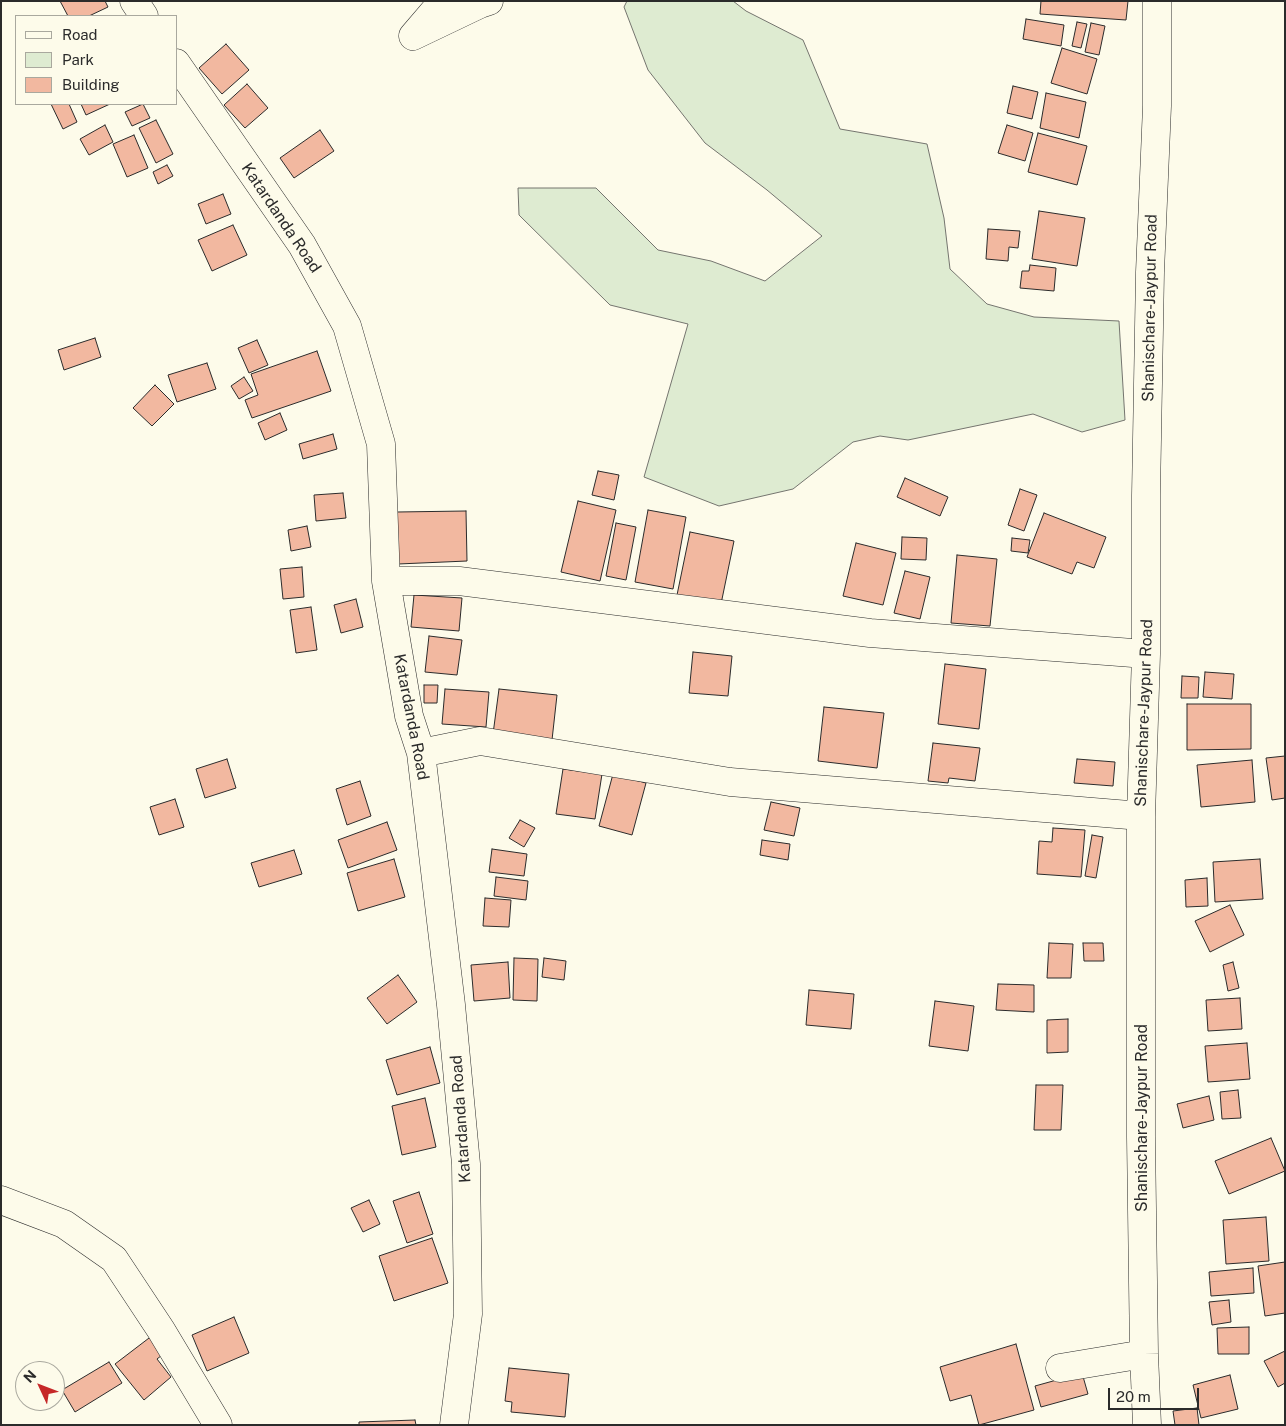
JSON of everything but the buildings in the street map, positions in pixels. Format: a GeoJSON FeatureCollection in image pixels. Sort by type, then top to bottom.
{"type":"FeatureCollection","features":[{"type":"Feature","properties":{"kind":"street"},"geometry":{"type":"LineString","coordinates":[[134,1],[143,15]]}},
{"type":"Feature","properties":{"kind":"street"},"geometry":{"type":"LineString","coordinates":[[442,1],[413,36],[490,1]]}},
{"type":"Feature","properties":{"kind":"street","name":"Shanischare-Jaypur Road"},"geometry":{"type":"LineString","coordinates":[[1146,1425],[1141,1137],[1141,816],[1146,654],[1146,486],[1150,272],[1157,106],[1157,1]]}},
{"type":"Feature","properties":{"kind":"street","name":"Katardanda Road"},"geometry":{"type":"LineString","coordinates":[[178,67],[302,245],[347,326],[381,444],[386,581],[408,716],[421,753],[450,995],[466,1164],[468,1314],[454,1425]]}},
{"type":"Feature","properties":{"kind":"street"},"geometry":{"type":"LineString","coordinates":[[386,581],[459,582],[870,634],[1146,654]]}},
{"type":"Feature","properties":{"kind":"street"},"geometry":{"type":"LineString","coordinates":[[421,753],[480,741],[730,782],[1141,816]]}},
{"type":"Feature","properties":{"kind":"street"},"geometry":{"type":"LineString","coordinates":[[1,1200],[64,1224],[114,1259],[161,1330],[218,1425]]}},
{"type":"Feature","properties":{"kind":"street"},"geometry":{"type":"LineString","coordinates":[[1060,1368],[1144,1354]]}},
{"type":"Feature","properties":{"kind":"green space"},"geometry":{"type":"Polygon","coordinates":[[[627,1],[733,1],[746,11],[803,40],[840,129],[927,144],[944,218],[950,269],[987,304],[1034,317],[1119,321],[1125,420],[1082,432],[1033,414],[908,440],[880,436],[853,442],[793,489],[719,506],[644,477],[688,324],[610,305],[519,215],[518,188],[596,188],[658,250],[711,261],[765,281],[822,236],[767,190],[705,143],[648,70],[624,7],[627,1]]]}}]}
